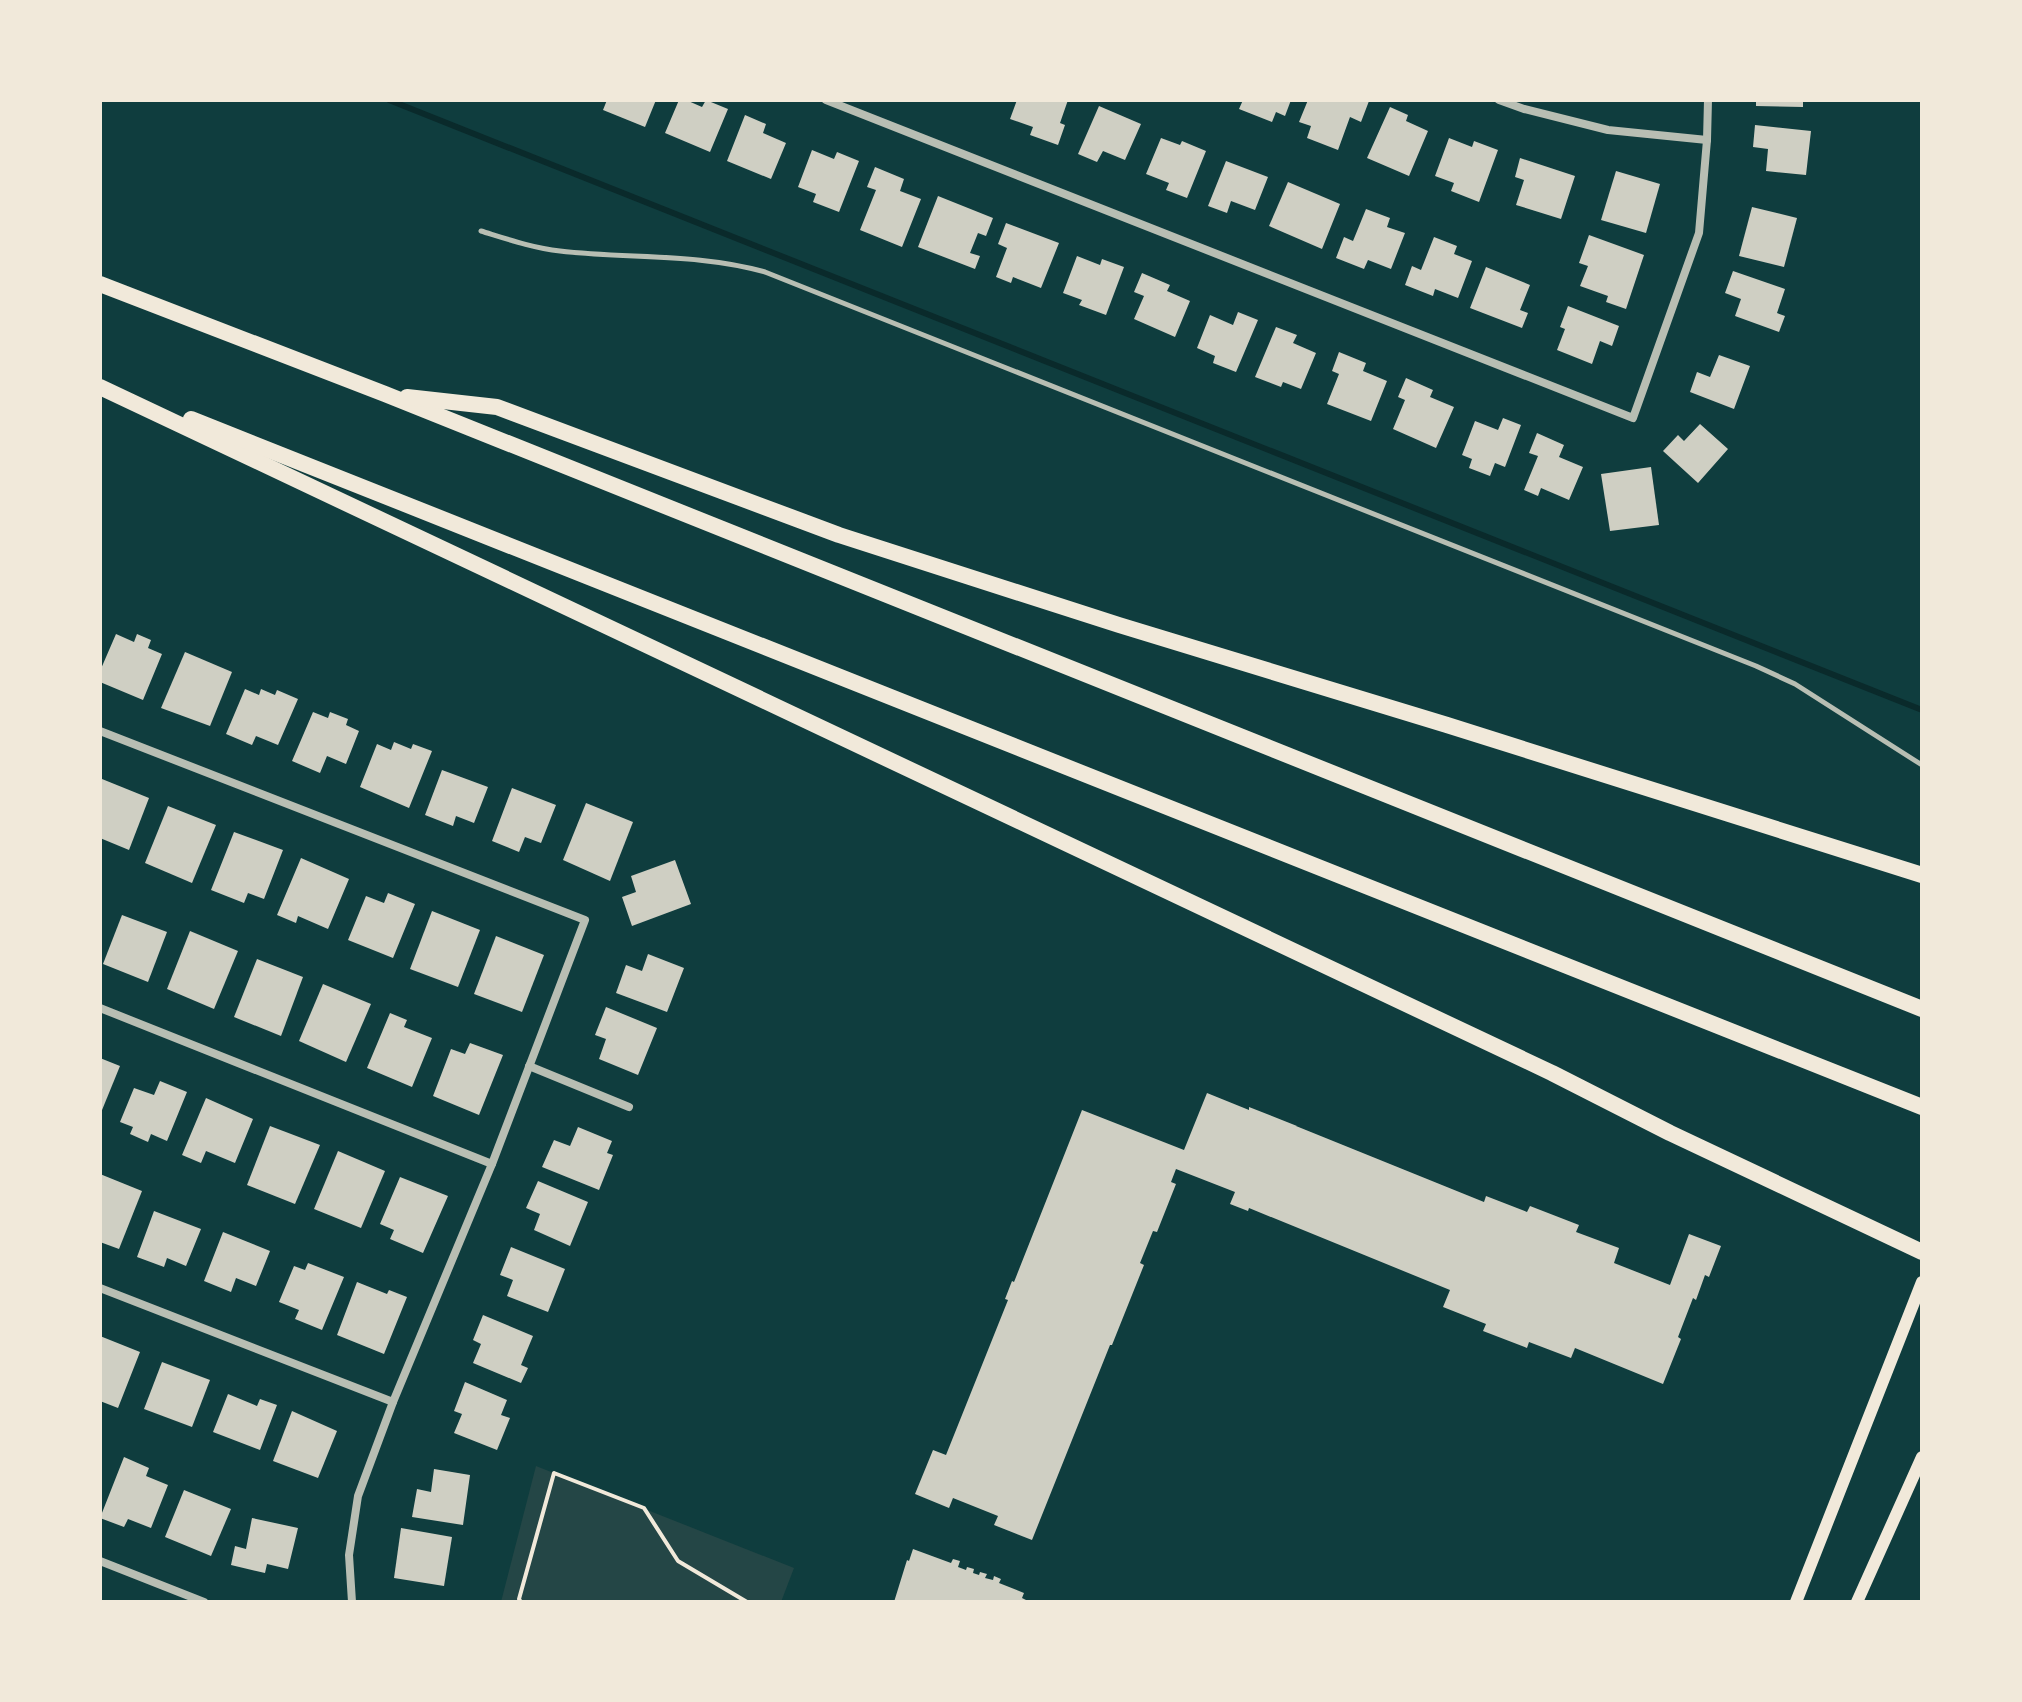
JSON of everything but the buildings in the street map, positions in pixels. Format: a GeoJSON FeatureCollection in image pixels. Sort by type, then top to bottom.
{"type":"FeatureCollection","features":[{"type":"Feature","properties":{"kind":"highway"},"geometry":{"type":"LineString","coordinates":[[100,284],[385,394],[1922,1009]]}},
{"type":"Feature","properties":{"kind":"highway"},"geometry":{"type":"LineString","coordinates":[[100,385],[1922,1107]]}},
{"type":"Feature","properties":{"kind":"highway"},"geometry":{"type":"LineString","coordinates":[[100,385],[1552,1073],[1670,1133],[1922,1252]]}},
{"type":"Feature","properties":{"kind":"highway"},"geometry":{"type":"LineString","coordinates":[[385,394],[497,407],[839,535],[1922,875]]}},
{"type":"Feature","properties":{"kind":"main road"},"geometry":{"type":"LineString","coordinates":[[1796,1602],[1922,1282]]}},
{"type":"Feature","properties":{"kind":"main road"},"geometry":{"type":"LineString","coordinates":[[1857,1602],[1922,1457]]}},
{"type":"Feature","properties":{"kind":"street"},"geometry":{"type":"LineString","coordinates":[[826,100],[1633,418],[1699,233],[1708,100]]}},
{"type":"Feature","properties":{"kind":"street"},"geometry":{"type":"LineString","coordinates":[[1499,100],[1608,130],[1707,140]]}},
{"type":"Feature","properties":{"kind":"street"},"geometry":{"type":"LineString","coordinates":[[100,731],[585,920],[492,1164],[393,1402],[358,1496],[349,1555],[352,1602]]}},
{"type":"Feature","properties":{"kind":"street"},"geometry":{"type":"LineString","coordinates":[[100,1008],[492,1164]]}},
{"type":"Feature","properties":{"kind":"street"},"geometry":{"type":"LineString","coordinates":[[529,1066],[629,1107]]}},
{"type":"Feature","properties":{"kind":"street"},"geometry":{"type":"LineString","coordinates":[[100,1288],[393,1402]]}},
{"type":"Feature","properties":{"kind":"street"},"geometry":{"type":"LineString","coordinates":[[100,1561],[204,1602]]}},
{"type":"Feature","properties":{"kind":"lane"},"geometry":{"type":"LineString","coordinates":[[481,231],[557,251],[712,262],[765,272],[1756,666],[1795,684],[1922,765]]}},
{"type":"Feature","properties":{"kind":"path"},"geometry":{"type":"LineString","coordinates":[[521,1602],[519,1599],[554,1473],[644,1508],[678,1561],[747,1602]]}},
{"type":"Feature","properties":{"kind":"shaded area"},"geometry":{"type":"Polygon","coordinates":[[[536,1466],[794,1568],[781,1602],[501,1602],[536,1466]]]}},
{"type":"Feature","properties":{"kind":"waterway"},"geometry":{"type":"LineString","coordinates":[[389,100],[1922,710]]}}]}
